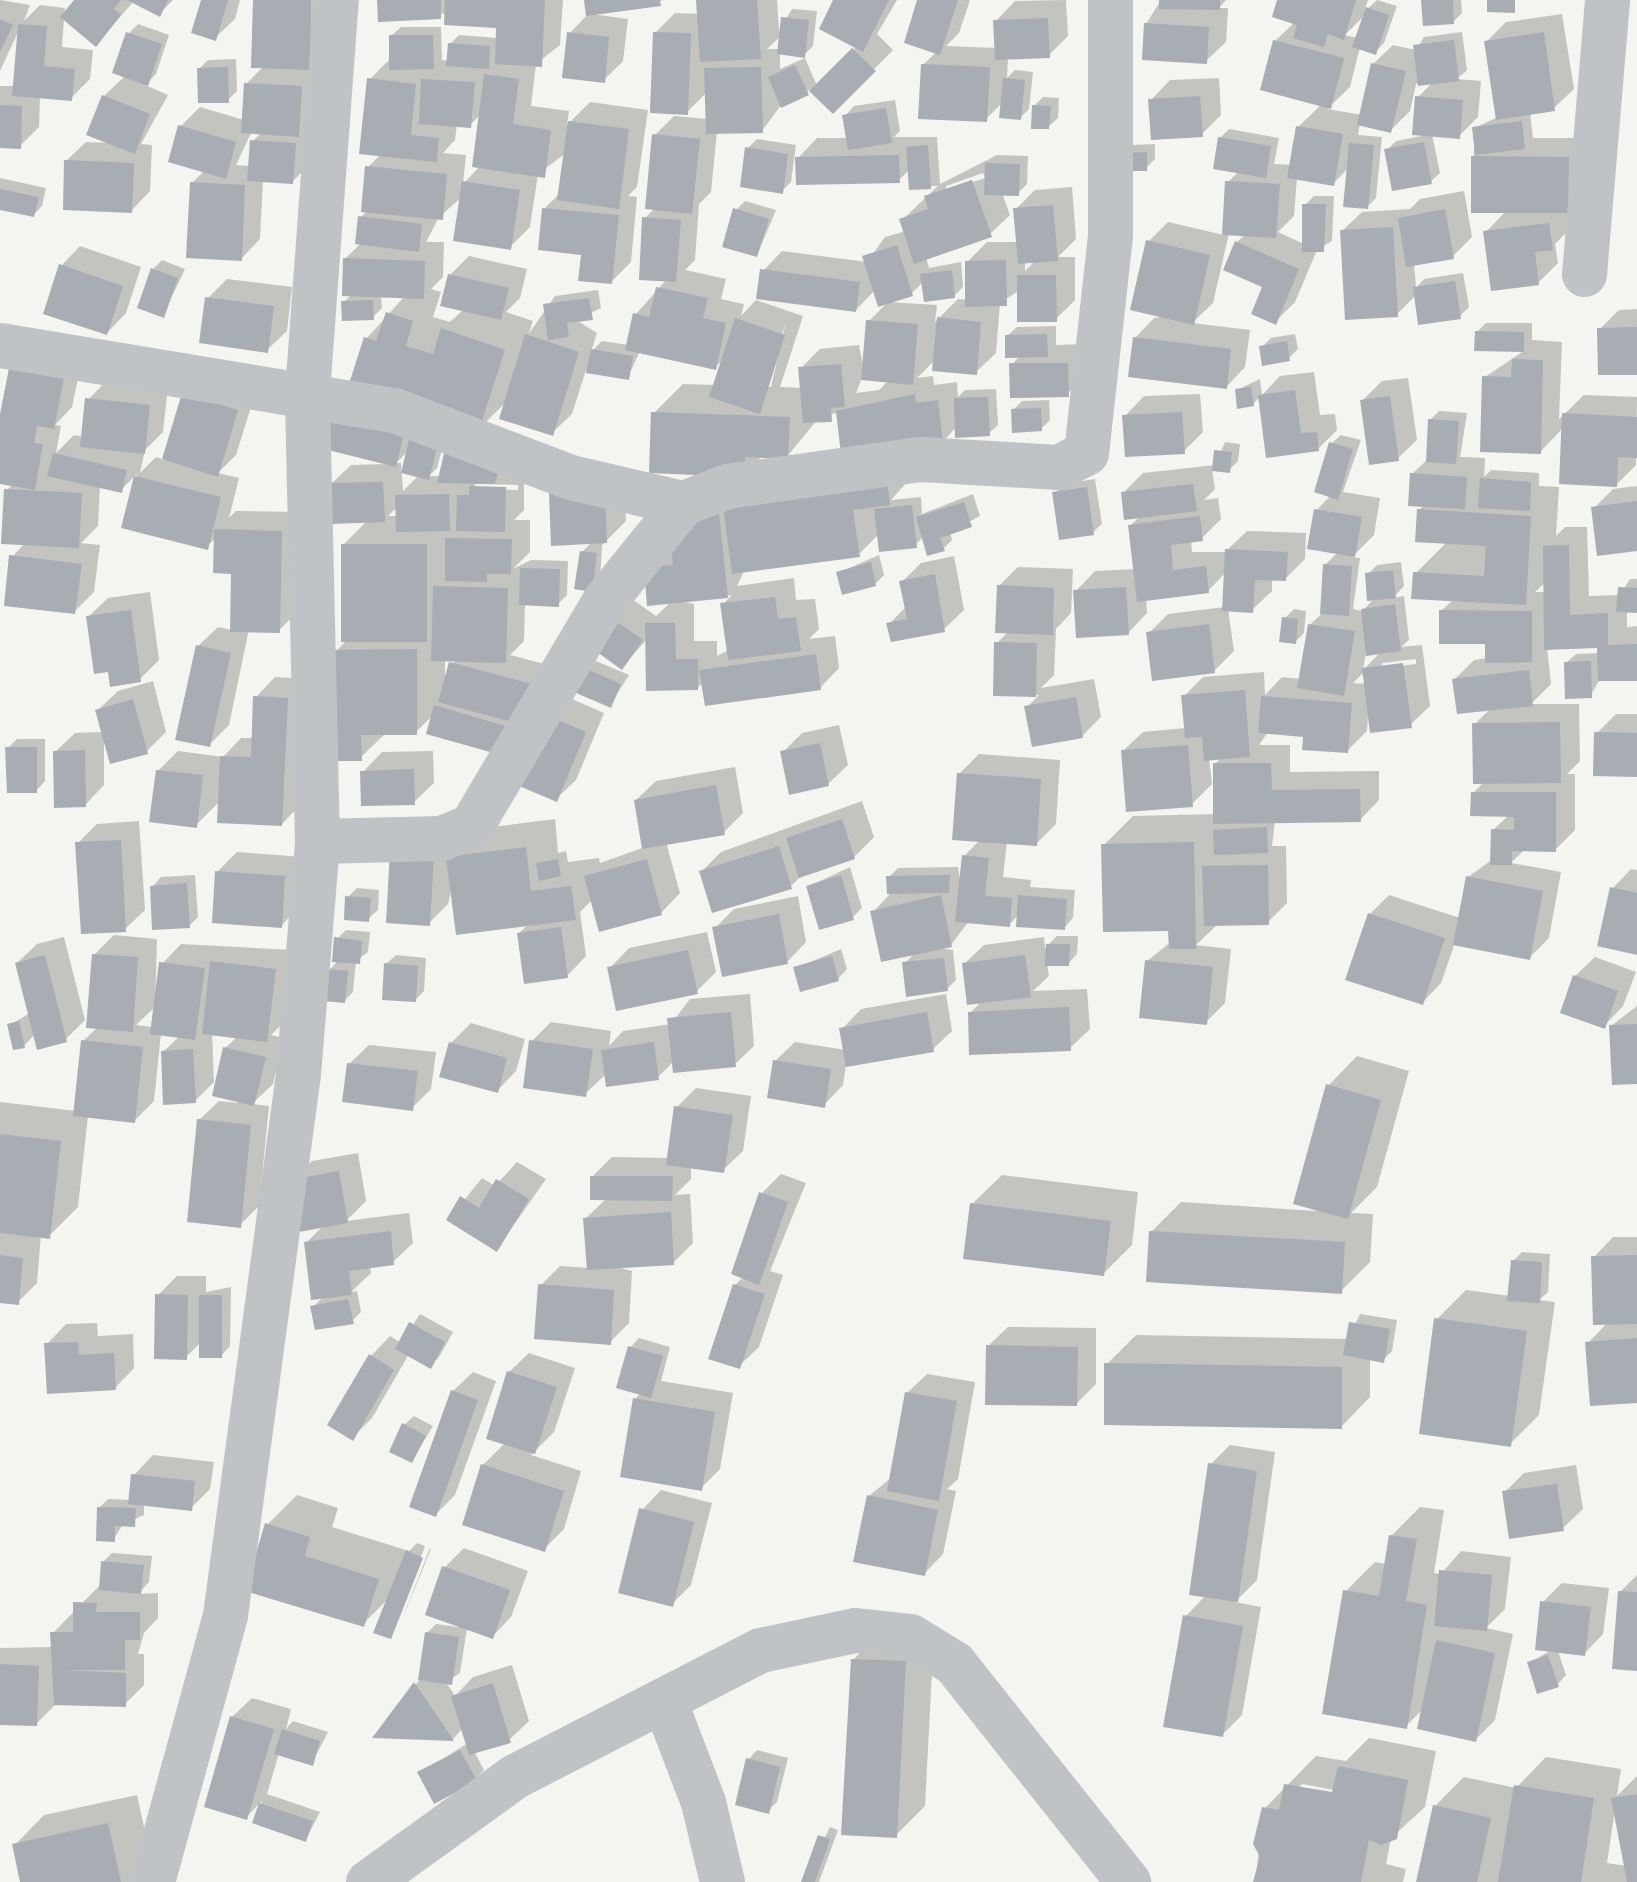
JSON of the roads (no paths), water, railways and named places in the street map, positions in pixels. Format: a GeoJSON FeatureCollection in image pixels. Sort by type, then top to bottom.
{"type":"FeatureCollection","features":[{"type":"Feature","properties":{"kind":"street"},"geometry":{"type":"LineString","coordinates":[[152,1882],[225,1615],[298,1074],[317,841],[306,392],[336,0]]}},
{"type":"Feature","properties":{"kind":"street"},"geometry":{"type":"LineString","coordinates":[[317,841],[440,838],[471,826],[604,601],[684,503],[727,486],[920,459],[1058,467],[1086,452],[1110,236],[1110,0]]}},
{"type":"Feature","properties":{"kind":"street"},"geometry":{"type":"LineString","coordinates":[[1584,274],[1607,0]]}},
{"type":"Feature","properties":{"kind":"street"},"geometry":{"type":"LineString","coordinates":[[0,345],[306,392],[394,410],[570,477],[684,503]]}},
{"type":"Feature","properties":{"kind":"street"},"geometry":{"type":"LineString","coordinates":[[368,1882],[514,1776],[760,1650],[856,1630],[910,1636],[954,1663],[1128,1882]]}},
{"type":"Feature","properties":{"kind":"street"},"geometry":{"type":"LineString","coordinates":[[664,1700],[702,1802],[722,1882]]}}]}
